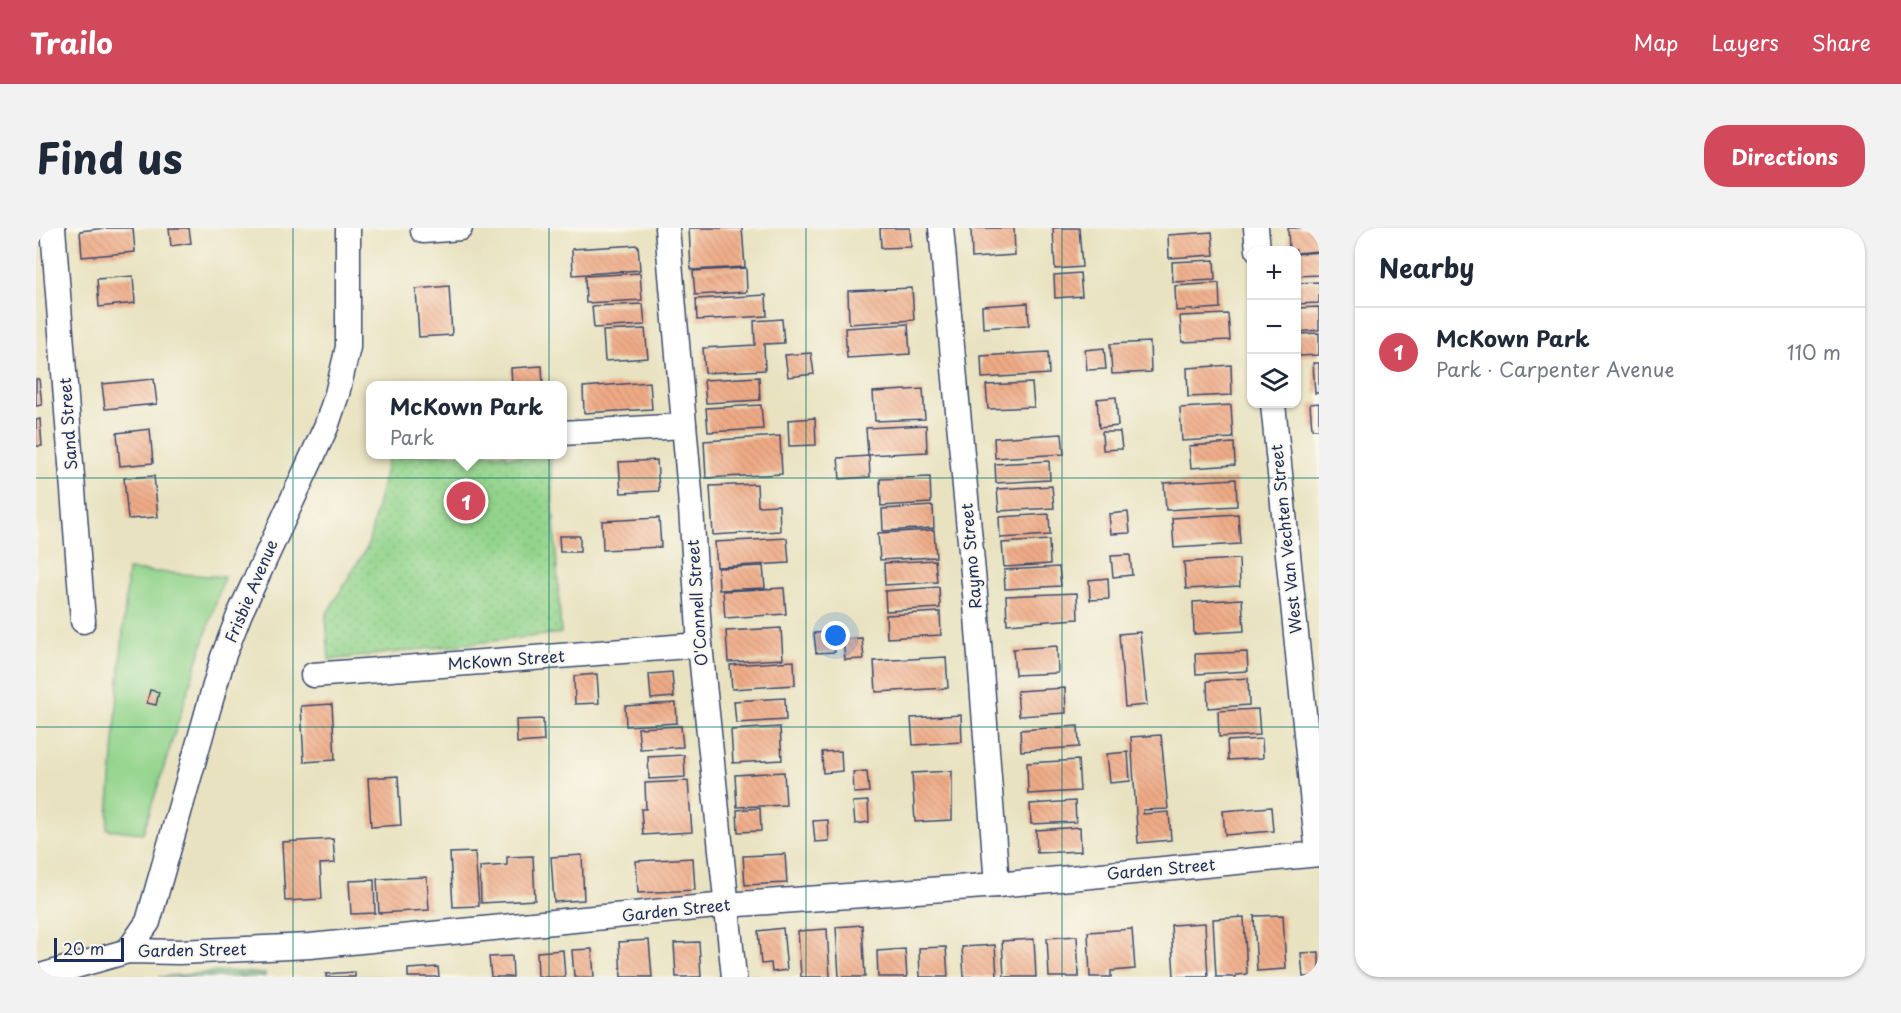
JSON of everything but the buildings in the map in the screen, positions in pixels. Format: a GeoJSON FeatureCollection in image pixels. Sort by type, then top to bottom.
{"type":"FeatureCollection","features":[{"type":"Feature","properties":{"kind":"street","name":"Sand Street"},"geometry":{"type":"LineString","coordinates":[[53,228],[83,621]]}},
{"type":"Feature","properties":{"kind":"street","name":"Frisbie Avenue"},"geometry":{"type":"LineString","coordinates":[[128,951],[148,922],[223,657],[240,613],[326,427],[337,394],[348,347],[348,228]]}},
{"type":"Feature","properties":{"kind":"street"},"geometry":{"type":"LineString","coordinates":[[423,231],[460,228]]}},
{"type":"Feature","properties":{"kind":"street","name":"O'Connell Street"},"geometry":{"type":"LineString","coordinates":[[667,228],[700,645],[734,977]]}},
{"type":"Feature","properties":{"kind":"street","name":"Raymo Street"},"geometry":{"type":"LineString","coordinates":[[941,228],[977,616],[997,885]]}},
{"type":"Feature","properties":{"kind":"street"},"geometry":{"type":"LineString","coordinates":[[1256,228],[1258,246]]}},
{"type":"Feature","properties":{"kind":"street","name":"West Van Vechten Street"},"geometry":{"type":"LineString","coordinates":[[1273,408],[1318,854]]}},
{"type":"Feature","properties":{"kind":"street"},"geometry":{"type":"LineString","coordinates":[[567,433],[684,426]]}},
{"type":"Feature","properties":{"kind":"street","name":"McKown Street"},"geometry":{"type":"LineString","coordinates":[[313,675],[700,645]]}},
{"type":"Feature","properties":{"kind":"street","name":"Garden Street"},"geometry":{"type":"LineString","coordinates":[[37,977],[95,969],[128,951],[179,952],[310,946],[726,905],[997,885],[1318,854]]}},
{"type":"Feature","properties":{"kind":"green space"},"geometry":{"type":"Polygon","coordinates":[[[388,459],[550,459],[561,633],[329,660],[326,615],[368,546],[388,459]]]}},
{"type":"Feature","properties":{"kind":"green space"},"geometry":{"type":"Polygon","coordinates":[[[128,570],[224,577],[143,833],[107,829],[128,570]]]}},
{"type":"Feature","properties":{"kind":"green space"},"geometry":{"type":"Polygon","coordinates":[[[227,971],[265,974],[265,977],[159,977],[227,971]]]}},
{"type":"Feature","properties":{"kind":"place","name":"McKown Park"},"geometry":{"type":"Point","coordinates":[466,501]}}]}
